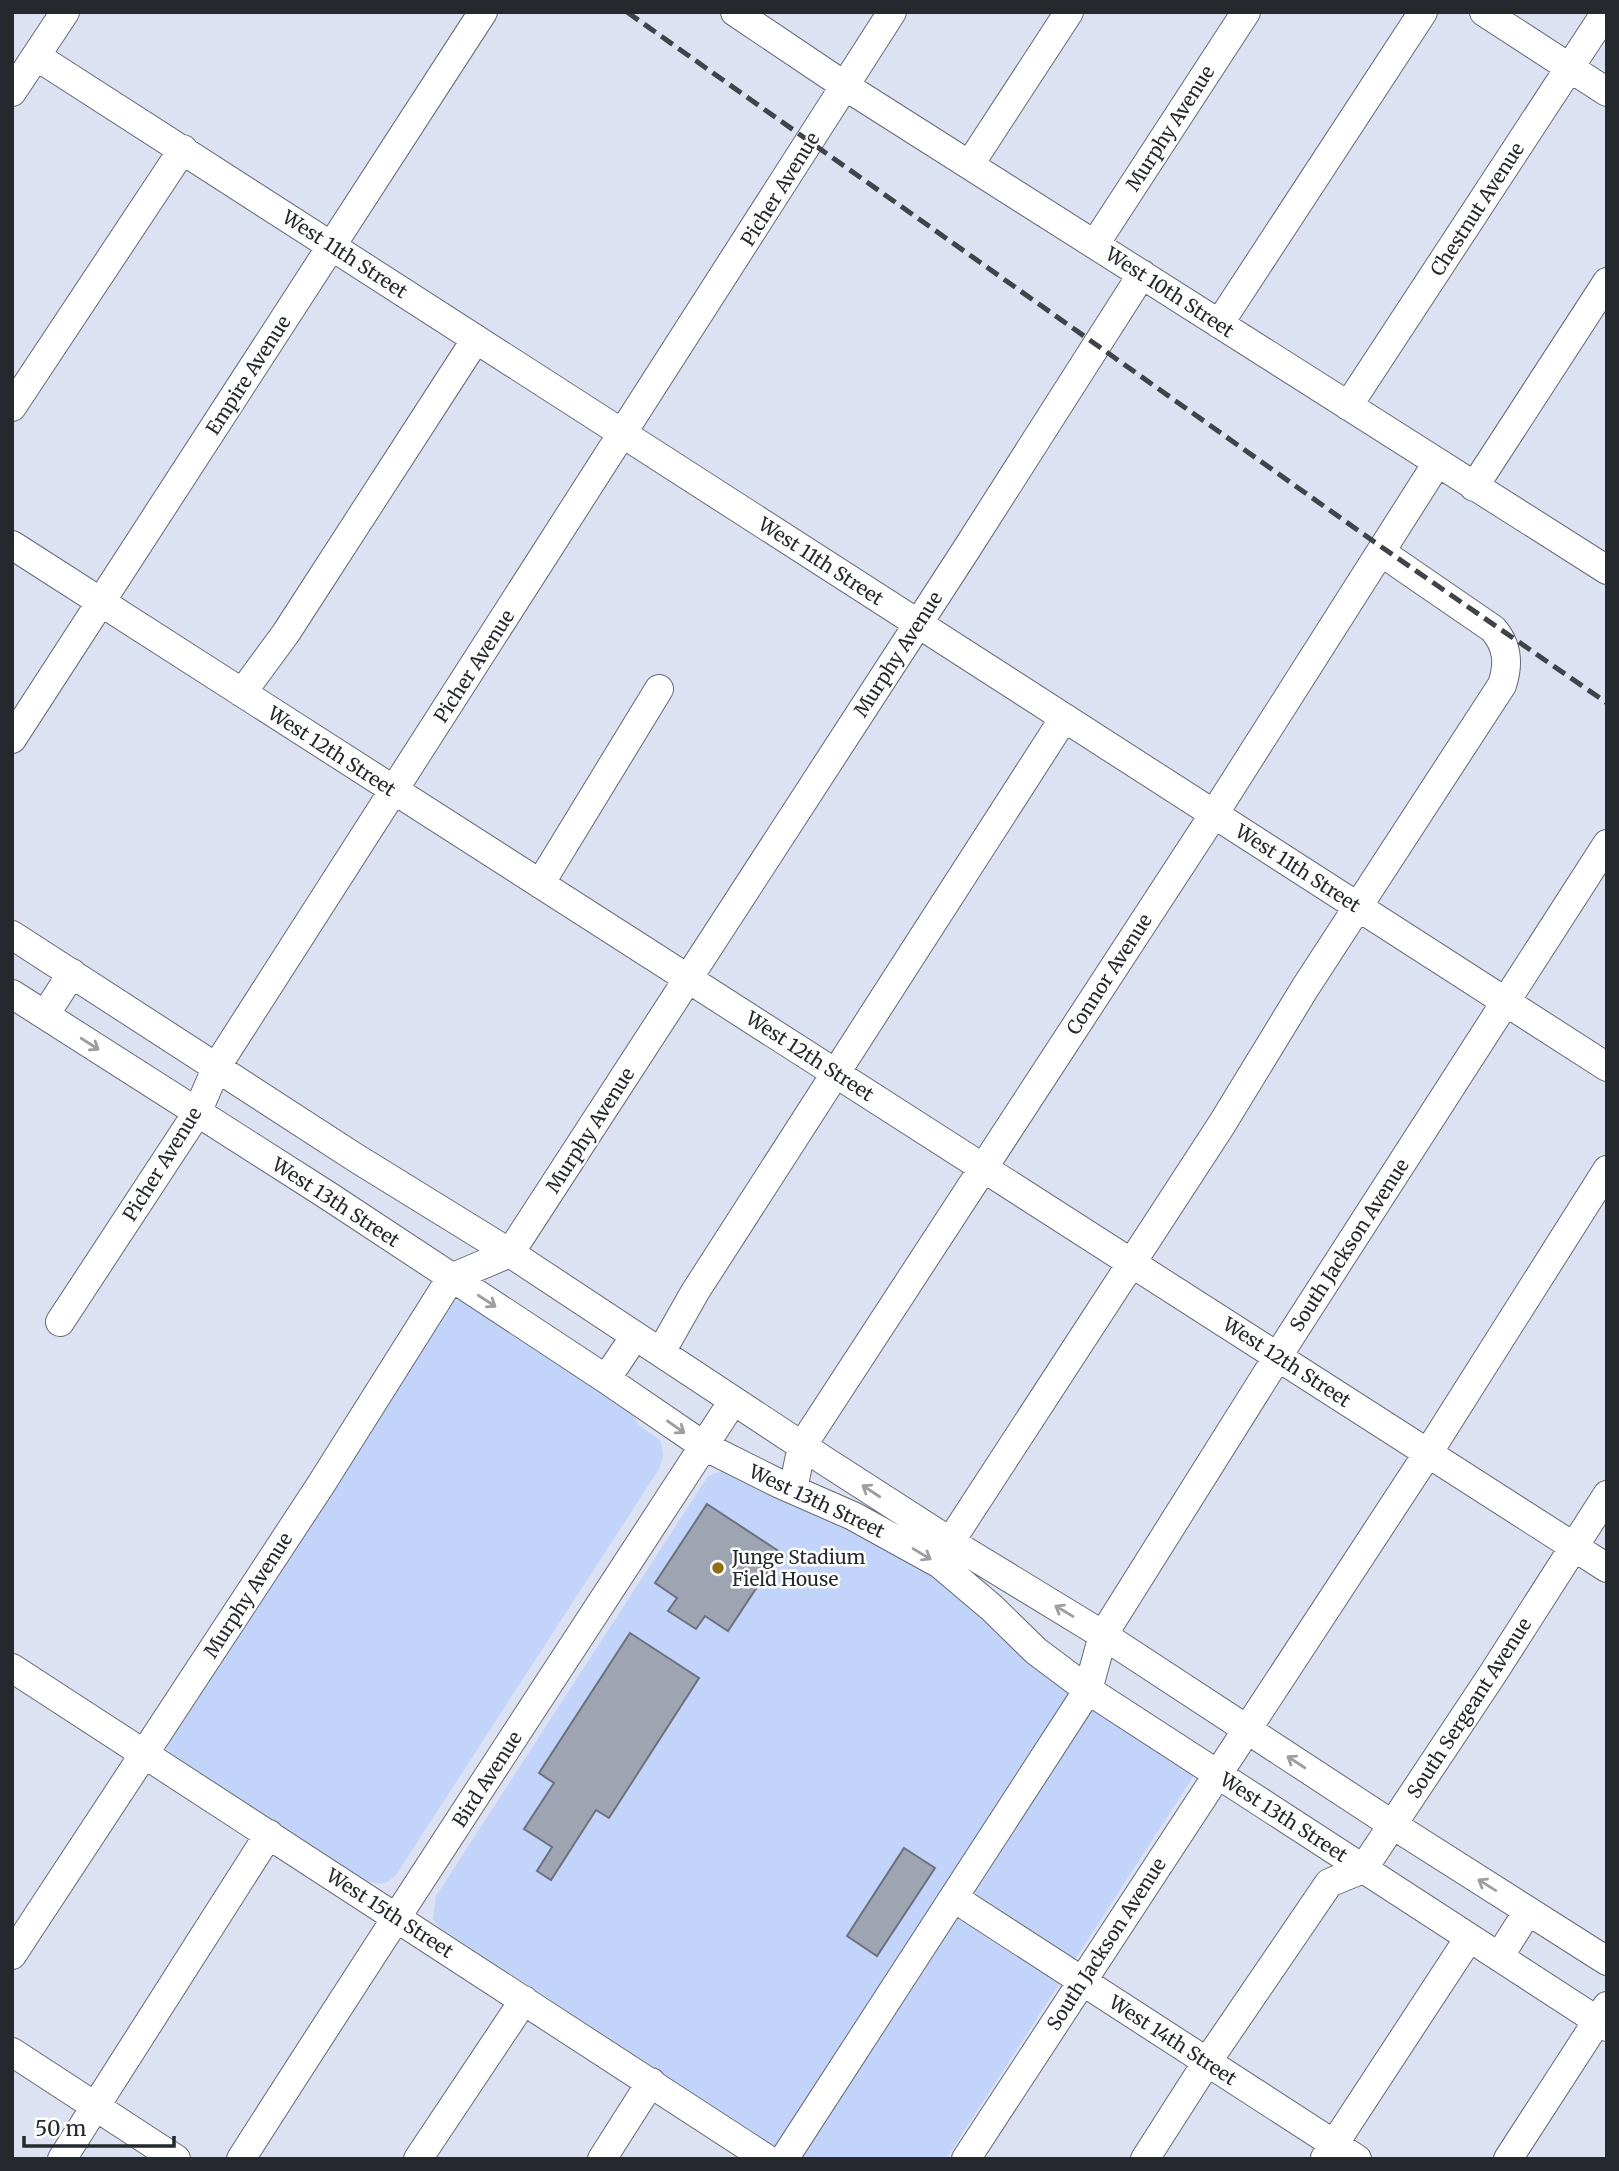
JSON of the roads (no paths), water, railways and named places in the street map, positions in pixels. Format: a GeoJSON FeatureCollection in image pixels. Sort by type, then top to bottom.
{"type":"FeatureCollection","features":[{"type":"Feature","properties":{"kind":"street"},"geometry":{"type":"LineString","coordinates":[[12,92],[65,12]]}},
{"type":"Feature","properties":{"kind":"street","name":"Empire Avenue"},"geometry":{"type":"LineString","coordinates":[[12,739],[483,12]]}},
{"type":"Feature","properties":{"kind":"street","name":"West 10th Street"},"geometry":{"type":"LineString","coordinates":[[735,12],[845,86],[1474,487],[1606,568]]}},
{"type":"Feature","properties":{"kind":"street","name":"Picher Avenue"},"geometry":{"type":"LineString","coordinates":[[60,1322],[197,1113],[217,1066],[892,12]]}},
{"type":"Feature","properties":{"kind":"street"},"geometry":{"type":"LineString","coordinates":[[971,164],[1069,12]]}},
{"type":"Feature","properties":{"kind":"street","name":"Murphy Avenue"},"geometry":{"type":"LineString","coordinates":[[1094,244],[1246,12]]}},
{"type":"Feature","properties":{"kind":"street"},"geometry":{"type":"LineString","coordinates":[[1219,324],[1423,12]]}},
{"type":"Feature","properties":{"kind":"street"},"geometry":{"type":"LineString","coordinates":[[1484,12],[1607,92]]}},
{"type":"Feature","properties":{"kind":"street","name":"Chestnut Avenue"},"geometry":{"type":"LineString","coordinates":[[1349,406],[1606,12]]}},
{"type":"Feature","properties":{"kind":"street","name":"West 11th Street"},"geometry":{"type":"LineString","coordinates":[[36,56],[1607,1067]]}},
{"type":"Feature","properties":{"kind":"street"},"geometry":{"type":"LineString","coordinates":[[12,407],[183,149]]}},
{"type":"Feature","properties":{"kind":"street","name":"Murphy Avenue"},"geometry":{"type":"LineString","coordinates":[[510,1253],[1142,274]]}},
{"type":"Feature","properties":{"kind":"street"},"geometry":{"type":"LineString","coordinates":[[1474,487],[1607,282]]}},
{"type":"Feature","properties":{"kind":"street"},"geometry":{"type":"LineString","coordinates":[[242,693],[286,633],[476,339]]}},
{"type":"Feature","properties":{"kind":"street","name":"Connor Avenue"},"geometry":{"type":"LineString","coordinates":[[793,1489],[802,1446],[1213,814],[1437,463]]}},
{"type":"Feature","properties":{"kind":"street","name":"West 12th Street"},"geometry":{"type":"LineString","coordinates":[[12,545],[1607,1568]]}},
{"type":"Feature","properties":{"kind":"street"},"geometry":{"type":"LineString","coordinates":[[950,1542],[1495,697],[1506,672],[1506,653],[1502,639],[1493,629],[1381,552]]}},
{"type":"Feature","properties":{"kind":"street"},"geometry":{"type":"LineString","coordinates":[[540,884],[659,689]]}},
{"type":"Feature","properties":{"kind":"street"},"geometry":{"type":"LineString","coordinates":[[661,1352],[695,1292],[1064,718]]}},
{"type":"Feature","properties":{"kind":"street","name":"South Jackson Avenue"},"geometry":{"type":"LineString","coordinates":[[784,2159],[1088,1690],[1103,1635],[1607,844]]}},
{"type":"Feature","properties":{"kind":"street","name":"West 13th Street"},"geometry":{"type":"LineString","coordinates":[[18,945],[72,973],[356,1158],[510,1253],[950,1542],[1103,1635],[1607,1961]]}},
{"type":"Feature","properties":{"kind":"street"},"geometry":{"type":"LineString","coordinates":[[45,1015],[72,973]]}},
{"type":"Feature","properties":{"kind":"street","name":"West 13th Street"},"geometry":{"type":"LineString","coordinates":[[12,994],[327,1195],[704,1446],[853,1516],[940,1564],[992,1608],[1036,1651],[1088,1690],[1469,1938],[1604,2018]]}},
{"type":"Feature","properties":{"kind":"street"},"geometry":{"type":"LineString","coordinates":[[327,1195],[356,1158]]}},
{"type":"Feature","properties":{"kind":"street","name":"South Jackson Avenue"},"geometry":{"type":"LineString","coordinates":[[966,2159],[1428,1452],[1607,1170]]}},
{"type":"Feature","properties":{"kind":"street"},"geometry":{"type":"LineString","coordinates":[[451,1278],[510,1253]]}},
{"type":"Feature","properties":{"kind":"street","name":"Murphy Avenue"},"geometry":{"type":"LineString","coordinates":[[12,1955],[320,1486],[451,1278]]}},
{"type":"Feature","properties":{"kind":"street"},"geometry":{"type":"LineString","coordinates":[[606,1379],[635,1336]]}},
{"type":"Feature","properties":{"kind":"street","name":"Bird Avenue"},"geometry":{"type":"LineString","coordinates":[[241,2159],[733,1401]]}},
{"type":"Feature","properties":{"kind":"street","name":"South Sergeant Avenue"},"geometry":{"type":"LineString","coordinates":[[1363,1869],[1607,1495]]}},
{"type":"Feature","properties":{"kind":"street","name":"West 15th Street"},"geometry":{"type":"LineString","coordinates":[[14,1673],[144,1753],[767,2159]]}},
{"type":"Feature","properties":{"kind":"street"},"geometry":{"type":"LineString","coordinates":[[62,2159],[269,1834]]}},
{"type":"Feature","properties":{"kind":"street"},"geometry":{"type":"LineString","coordinates":[[1145,2159],[1207,2062],[1329,1883],[1363,1869]]}},
{"type":"Feature","properties":{"kind":"street","name":"West 14th Street"},"geometry":{"type":"LineString","coordinates":[[954,1898],[1207,2062],[1339,2154]]}},
{"type":"Feature","properties":{"kind":"street"},"geometry":{"type":"LineString","coordinates":[[1499,1957],[1528,1911]]}},
{"type":"Feature","properties":{"kind":"street"},"geometry":{"type":"LineString","coordinates":[[1339,2154],[1469,1938]]}},
{"type":"Feature","properties":{"kind":"street"},"geometry":{"type":"LineString","coordinates":[[418,2159],[524,2000]]}},
{"type":"Feature","properties":{"kind":"street"},"geometry":{"type":"LineString","coordinates":[[1508,2159],[1604,2018]]}},
{"type":"Feature","properties":{"kind":"street"},"geometry":{"type":"LineString","coordinates":[[12,2052],[176,2159]]}},
{"type":"Feature","properties":{"kind":"street"},"geometry":{"type":"LineString","coordinates":[[602,2159],[651,2082]]}},
{"type":"Feature","properties":{"kind":"railway"},"geometry":{"type":"LineString","coordinates":[[627,12],[1383,548],[1607,703]]}},
{"type":"Feature","properties":{"kind":"place","name":"Junge Stadium Field House"},"geometry":{"type":"Point","coordinates":[718,1568]}}]}
